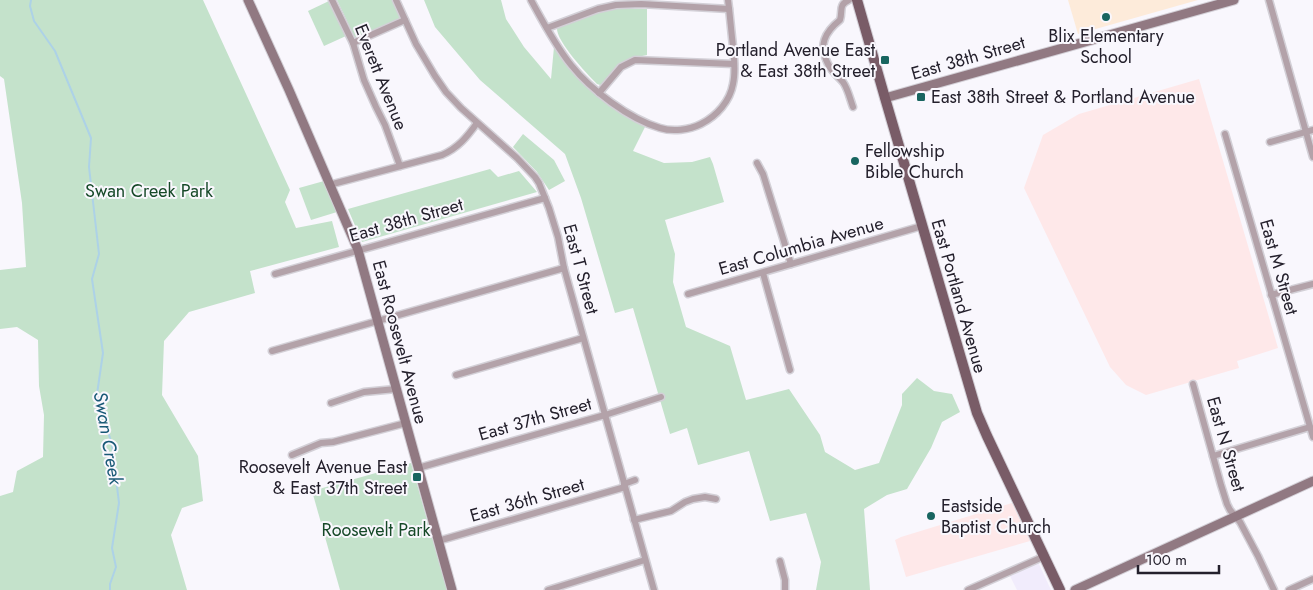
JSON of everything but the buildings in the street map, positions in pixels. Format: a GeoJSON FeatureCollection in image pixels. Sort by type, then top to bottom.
{"type":"FeatureCollection","features":[{"type":"Feature","properties":{"kind":"main road","name":"East Portland Avenue"},"geometry":{"type":"LineString","coordinates":[[857,0],[977,413],[986,436],[1060,590]]}},
{"type":"Feature","properties":{"kind":"street","name":"East Roosevelt Avenue"},"geometry":{"type":"LineString","coordinates":[[248,0],[358,250],[452,590]]}},
{"type":"Feature","properties":{"kind":"street","name":"Everett Avenue"},"geometry":{"type":"LineString","coordinates":[[332,0],[353,43],[364,80],[386,125],[400,166]]}},
{"type":"Feature","properties":{"kind":"street","name":"East T Street"},"geometry":{"type":"LineString","coordinates":[[396,0],[416,44],[446,92],[477,123],[532,172],[539,183],[558,237],[564,268],[654,590]]}},
{"type":"Feature","properties":{"kind":"street"},"geometry":{"type":"LineString","coordinates":[[531,0],[558,46],[573,67],[599,93],[648,124],[662,129],[686,129],[704,122],[720,110],[732,90],[734,64],[728,0]]}},
{"type":"Feature","properties":{"kind":"street"},"geometry":{"type":"LineString","coordinates":[[849,0],[843,3],[840,20],[828,30],[824,39],[823,52],[828,64],[848,90],[853,107]]}},
{"type":"Feature","properties":{"kind":"street","name":"East 38th Street"},"geometry":{"type":"LineString","coordinates":[[885,98],[1234,0]]}},
{"type":"Feature","properties":{"kind":"street"},"geometry":{"type":"LineString","coordinates":[[1270,0],[1310,131],[1313,157]]}},
{"type":"Feature","properties":{"kind":"street"},"geometry":{"type":"LineString","coordinates":[[547,28],[604,7],[628,2],[729,9]]}},
{"type":"Feature","properties":{"kind":"street"},"geometry":{"type":"LineString","coordinates":[[353,43],[404,20]]}},
{"type":"Feature","properties":{"kind":"street"},"geometry":{"type":"LineString","coordinates":[[599,93],[621,67],[635,60],[734,64]]}},
{"type":"Feature","properties":{"kind":"street"},"geometry":{"type":"LineString","coordinates":[[329,185],[442,155],[464,140],[477,123]]}},
{"type":"Feature","properties":{"kind":"street"},"geometry":{"type":"LineString","coordinates":[[1270,142],[1310,131]]}},
{"type":"Feature","properties":{"kind":"street","name":"East M Street"},"geometry":{"type":"LineString","coordinates":[[1225,134],[1313,436]]}},
{"type":"Feature","properties":{"kind":"street"},"geometry":{"type":"LineString","coordinates":[[757,163],[763,174],[791,264]]}},
{"type":"Feature","properties":{"kind":"street","name":"East 38th Street"},"geometry":{"type":"LineString","coordinates":[[275,274],[545,198]]}},
{"type":"Feature","properties":{"kind":"street","name":"East Columbia Avenue"},"geometry":{"type":"LineString","coordinates":[[688,294],[922,226]]}},
{"type":"Feature","properties":{"kind":"street"},"geometry":{"type":"LineString","coordinates":[[272,351],[564,268]]}},
{"type":"Feature","properties":{"kind":"street"},"geometry":{"type":"LineString","coordinates":[[763,273],[790,370]]}},
{"type":"Feature","properties":{"kind":"street"},"geometry":{"type":"LineString","coordinates":[[1271,295],[1313,284]]}},
{"type":"Feature","properties":{"kind":"street"},"geometry":{"type":"LineString","coordinates":[[456,375],[584,338]]}},
{"type":"Feature","properties":{"kind":"street","name":"East N Street"},"geometry":{"type":"LineString","coordinates":[[1193,384],[1227,504],[1240,522],[1274,590]]}},
{"type":"Feature","properties":{"kind":"street"},"geometry":{"type":"LineString","coordinates":[[331,403],[364,392],[396,389]]}},
{"type":"Feature","properties":{"kind":"street","name":"East 37th Street"},"geometry":{"type":"LineString","coordinates":[[418,468],[605,415],[660,397]]}},
{"type":"Feature","properties":{"kind":"street"},"geometry":{"type":"LineString","coordinates":[[292,455],[322,444],[406,423]]}},
{"type":"Feature","properties":{"kind":"street"},"geometry":{"type":"LineString","coordinates":[[1213,456],[1310,427]]}},
{"type":"Feature","properties":{"kind":"street","name":"East 36th Street"},"geometry":{"type":"LineString","coordinates":[[438,541],[624,485],[635,480]]}},
{"type":"Feature","properties":{"kind":"street"},"geometry":{"type":"LineString","coordinates":[[1075,590],[1313,481]]}},
{"type":"Feature","properties":{"kind":"street"},"geometry":{"type":"LineString","coordinates":[[634,520],[671,511],[685,502],[704,497],[716,499]]}},
{"type":"Feature","properties":{"kind":"street"},"geometry":{"type":"LineString","coordinates":[[968,590],[1045,556]]}},
{"type":"Feature","properties":{"kind":"street"},"geometry":{"type":"LineString","coordinates":[[548,590],[645,560]]}},
{"type":"Feature","properties":{"kind":"street"},"geometry":{"type":"LineString","coordinates":[[780,561],[785,580],[785,590]]}},
{"type":"Feature","properties":{"kind":"street"},"geometry":{"type":"LineString","coordinates":[[1289,590],[1313,579]]}},
{"type":"Feature","properties":{"kind":"shaded area","name":"Blix Elementary School"},"geometry":{"type":"Polygon","coordinates":[[[1068,0],[1198,0],[1078,34],[1068,0]]]}},
{"type":"Feature","properties":{"kind":"shaded area"},"geometry":{"type":"Polygon","coordinates":[[[1199,79],[1278,348],[1237,361],[1239,368],[1146,395],[1126,385],[1110,367],[1024,188],[1043,135],[1079,114],[1199,79]]]}},
{"type":"Feature","properties":{"kind":"shaded area"},"geometry":{"type":"Polygon","coordinates":[[[1012,503],[1030,541],[906,577],[895,540],[1012,503]]]}},
{"type":"Feature","properties":{"kind":"shaded area"},"geometry":{"type":"Polygon","coordinates":[[[1038,562],[1051,590],[1017,590],[1010,576],[1038,562]]]}},
{"type":"Feature","properties":{"kind":"green space","name":"Swan Creek Park"},"geometry":{"type":"Polygon","coordinates":[[[0,0],[203,0],[290,190],[285,202],[296,228],[332,221],[339,247],[250,271],[255,293],[189,312],[164,341],[162,395],[198,456],[203,501],[182,508],[171,535],[187,590],[0,590],[0,496],[13,492],[17,471],[43,457],[44,415],[39,386],[38,340],[17,327],[0,329],[0,270],[26,267],[22,203],[4,79],[0,76],[0,0]]]}},
{"type":"Feature","properties":{"kind":"green space"},"geometry":{"type":"Polygon","coordinates":[[[337,0],[393,0],[400,19],[357,38],[354,36],[337,0]]]}},
{"type":"Feature","properties":{"kind":"green space"},"geometry":{"type":"Polygon","coordinates":[[[424,0],[501,0],[506,19],[524,47],[551,79],[554,47],[575,74],[599,97],[645,127],[633,151],[664,163],[692,162],[710,157],[724,202],[665,220],[675,254],[673,282],[686,327],[730,346],[746,400],[789,389],[820,435],[825,452],[855,470],[879,463],[902,405],[902,394],[917,378],[934,391],[952,394],[960,412],[942,422],[931,448],[907,489],[887,495],[864,509],[870,590],[816,590],[821,562],[806,513],[770,521],[749,451],[698,465],[687,428],[670,434],[633,308],[615,313],[581,198],[565,154],[480,80],[435,27],[424,0]]]}},
{"type":"Feature","properties":{"kind":"green space"},"geometry":{"type":"Polygon","coordinates":[[[329,1],[346,36],[324,46],[308,11],[329,1]]]}},
{"type":"Feature","properties":{"kind":"green space"},"geometry":{"type":"Polygon","coordinates":[[[619,8],[647,9],[647,55],[625,61],[600,85],[586,73],[573,57],[561,41],[557,28],[603,11],[619,8]]]}},
{"type":"Feature","properties":{"kind":"green space"},"geometry":{"type":"Polygon","coordinates":[[[523,134],[554,160],[565,181],[549,190],[537,172],[513,147],[523,134]]]}},
{"type":"Feature","properties":{"kind":"green space"},"geometry":{"type":"Polygon","coordinates":[[[490,169],[498,177],[519,171],[537,192],[362,242],[348,209],[490,169]]]}},
{"type":"Feature","properties":{"kind":"green space"},"geometry":{"type":"Polygon","coordinates":[[[324,181],[337,212],[311,220],[299,188],[324,181]]]}},
{"type":"Feature","properties":{"kind":"green space","name":"Roosevelt Park"},"geometry":{"type":"Polygon","coordinates":[[[411,463],[447,590],[340,590],[312,491],[411,463]]]}},
{"type":"Feature","properties":{"kind":"waterway","name":"Swan Creek"},"geometry":{"type":"LineString","coordinates":[[31,0],[30,6],[34,21],[55,51],[91,138],[89,167],[99,254],[92,279],[103,353],[97,394],[112,445],[119,503],[112,548],[116,567],[110,584],[110,590]]}},
{"type":"Feature","properties":{"kind":"place","name":"Blix Elementary School"},"geometry":{"type":"Point","coordinates":[1106,17]}},
{"type":"Feature","properties":{"kind":"place","name":"Portland Avenue East & East 38th Street"},"geometry":{"type":"Point","coordinates":[885,60]}},
{"type":"Feature","properties":{"kind":"place","name":"East 38th Street & Portland Avenue"},"geometry":{"type":"Point","coordinates":[921,97]}},
{"type":"Feature","properties":{"kind":"place","name":"Fellowship Bible Church"},"geometry":{"type":"Point","coordinates":[855,161]}},
{"type":"Feature","properties":{"kind":"place","name":"Roosevelt Avenue East & East 37th Street"},"geometry":{"type":"Point","coordinates":[417,477]}},
{"type":"Feature","properties":{"kind":"place","name":"Eastside Baptist Church"},"geometry":{"type":"Point","coordinates":[931,516]}}]}
